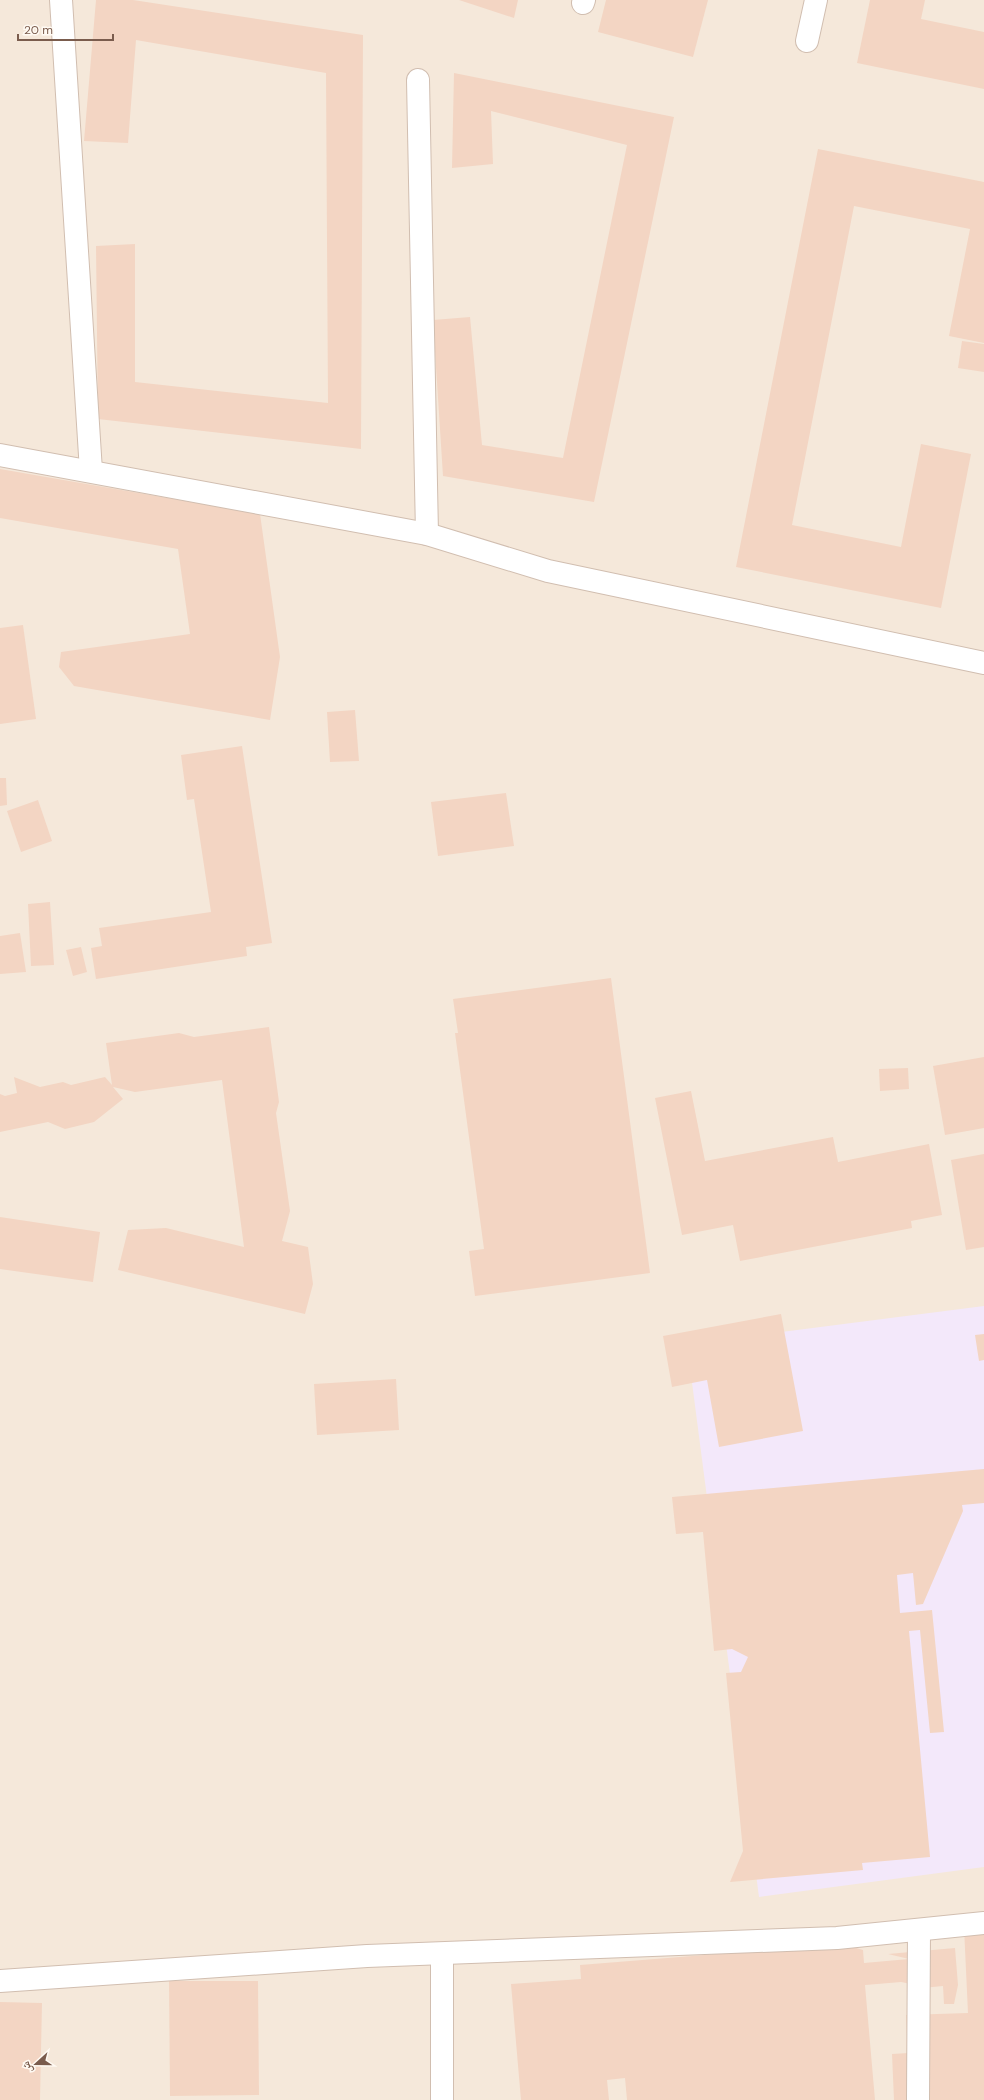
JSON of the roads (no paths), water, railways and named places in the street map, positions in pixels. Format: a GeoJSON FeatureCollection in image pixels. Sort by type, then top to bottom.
{"type":"FeatureCollection","features":[{"type":"Feature","properties":{"kind":"street"},"geometry":{"type":"LineString","coordinates":[[60,0],[91,472]]}},
{"type":"Feature","properties":{"kind":"street"},"geometry":{"type":"LineString","coordinates":[[807,41],[816,0]]}},
{"type":"Feature","properties":{"kind":"street"},"geometry":{"type":"LineString","coordinates":[[418,80],[427,534]]}},
{"type":"Feature","properties":{"kind":"street"},"geometry":{"type":"LineString","coordinates":[[0,455],[427,534],[548,571],[984,663]]}},
{"type":"Feature","properties":{"kind":"street"},"geometry":{"type":"LineString","coordinates":[[0,1981],[367,1956],[829,1939],[984,1923]]}},
{"type":"Feature","properties":{"kind":"street"},"geometry":{"type":"LineString","coordinates":[[918,2100],[920,1930]]}},
{"type":"Feature","properties":{"kind":"street"},"geometry":{"type":"LineString","coordinates":[[442,1954],[442,2100]]}}]}
